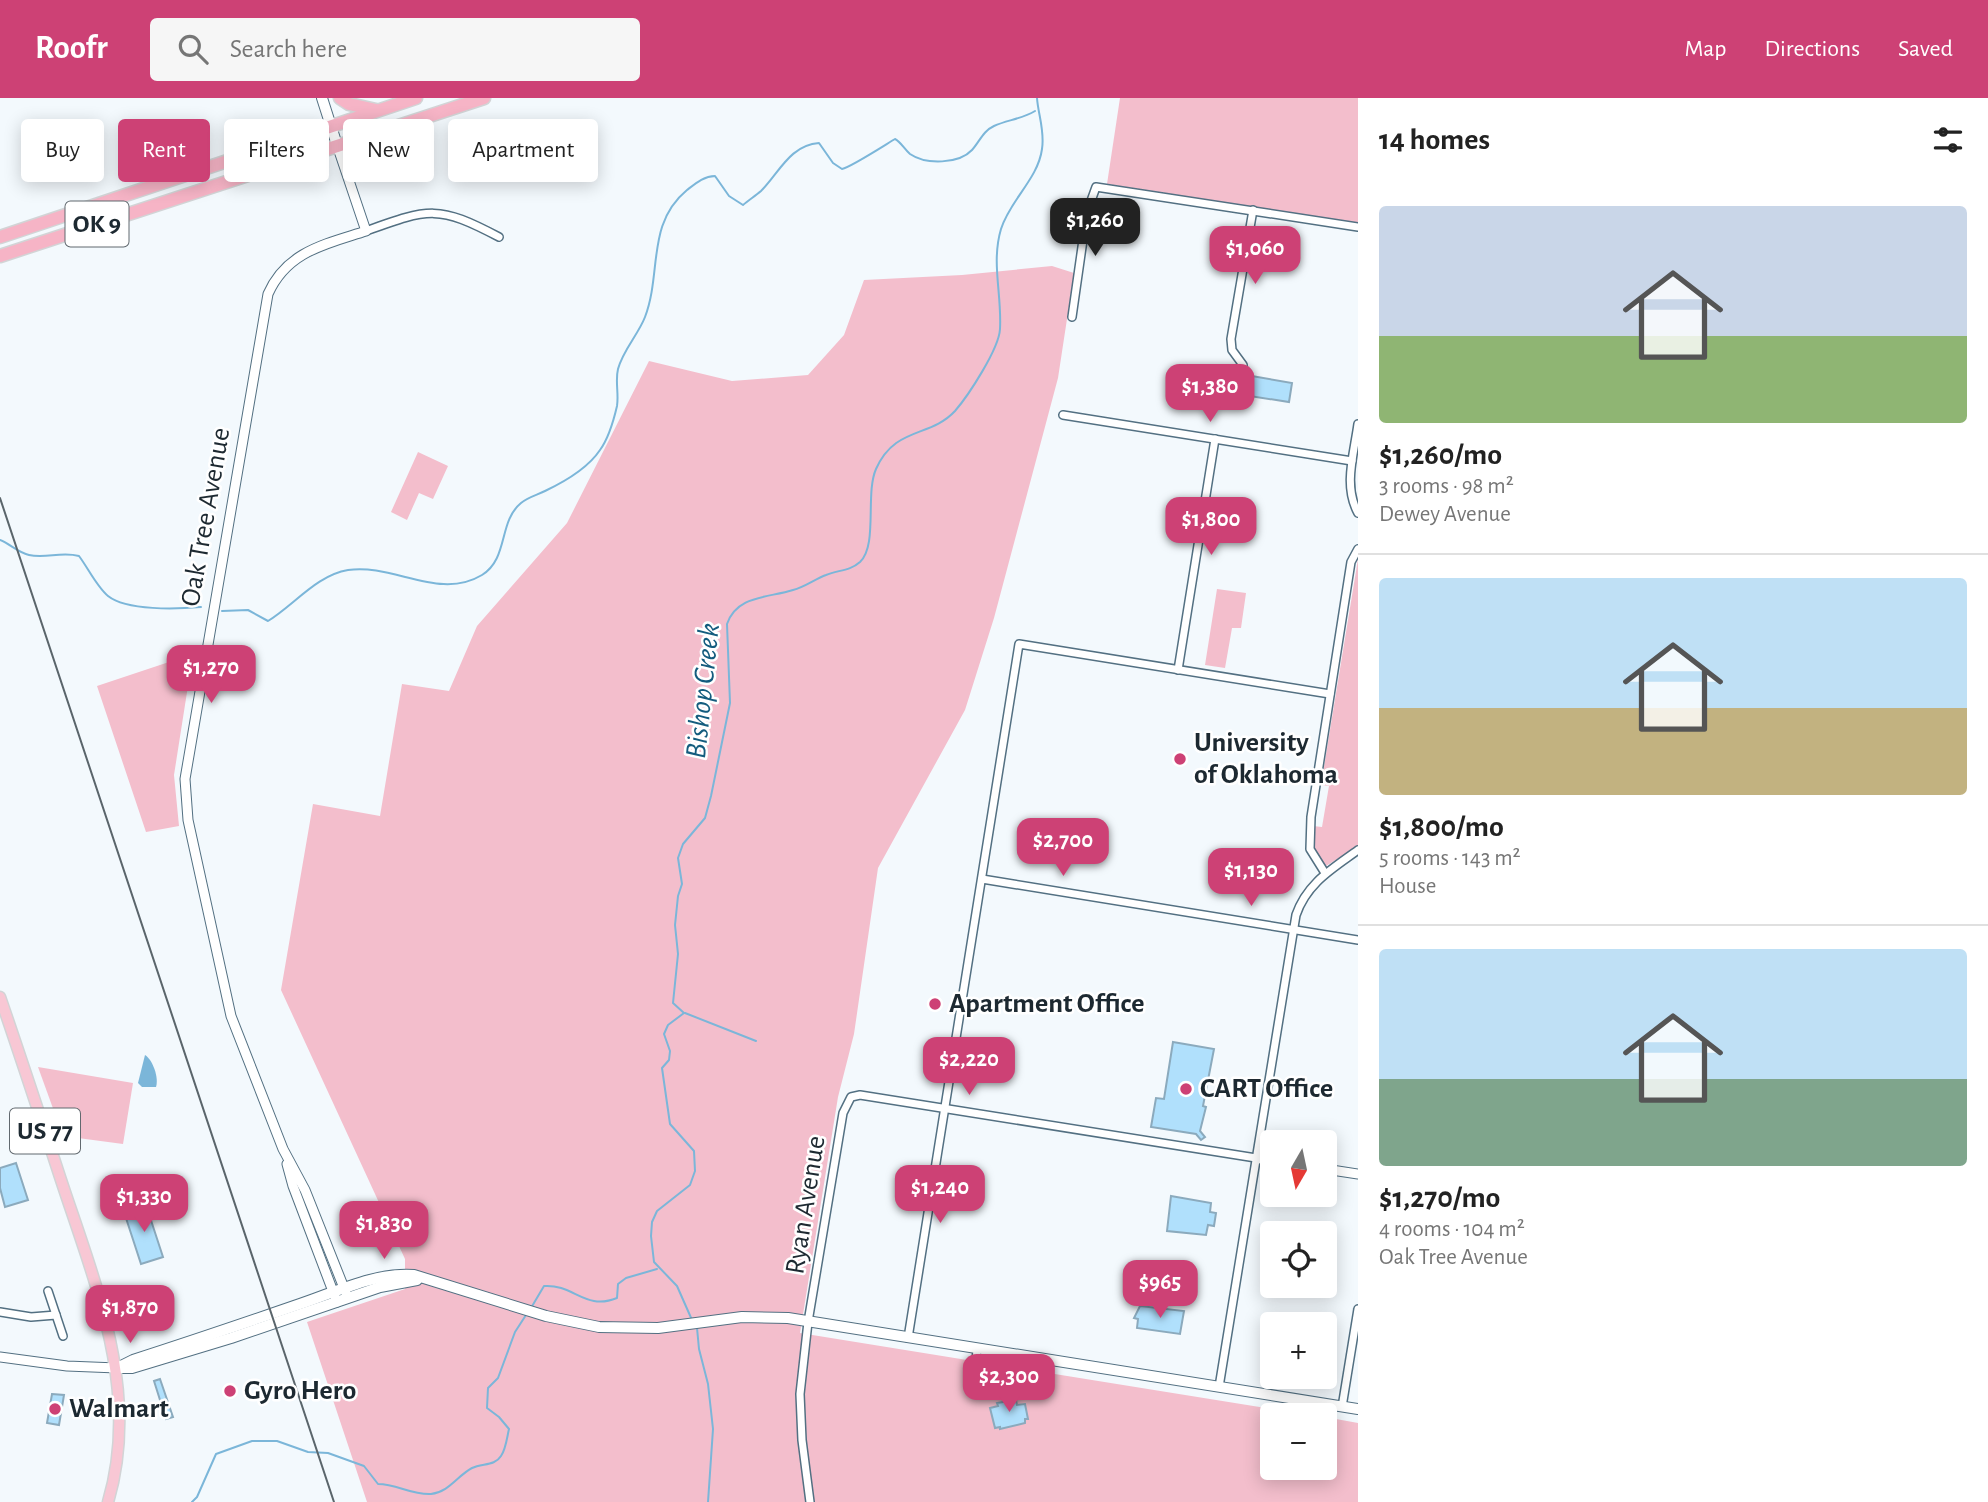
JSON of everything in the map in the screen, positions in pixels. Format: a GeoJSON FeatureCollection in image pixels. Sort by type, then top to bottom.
{"type":"FeatureCollection","features":[{"type":"Feature","properties":{"kind":"highway"},"geometry":{"type":"LineString","coordinates":[[340,98],[349,104],[378,110]]}},
{"type":"Feature","properties":{"kind":"highway","name":"OK 9"},"geometry":{"type":"LineString","coordinates":[[0,237],[416,98]]}},
{"type":"Feature","properties":{"kind":"highway","name":"OK 9"},"geometry":{"type":"LineString","coordinates":[[0,256],[484,98]]}},
{"type":"Feature","properties":{"kind":"main road"},"geometry":{"type":"LineString","coordinates":[[322,98],[337,145]]}},
{"type":"Feature","properties":{"kind":"main road","name":"US 77"},"geometry":{"type":"LineString","coordinates":[[0,998],[93,1278],[117,1368],[119,1440],[114,1482],[108,1502]]}},
{"type":"Feature","properties":{"kind":"main road"},"geometry":{"type":"LineString","coordinates":[[117,1368],[132,1368],[346,1294],[390,1275],[414,1275],[534,1312],[599,1327],[671,1327],[760,1317],[808,1322],[1358,1409]]}},
{"type":"Feature","properties":{"kind":"street"},"geometry":{"type":"LineString","coordinates":[[337,145],[366,231],[411,215],[432,212],[466,220],[499,237]]}},
{"type":"Feature","properties":{"kind":"street"},"geometry":{"type":"LineString","coordinates":[[1072,317],[1092,192],[1099,187],[1358,227]]}},
{"type":"Feature","properties":{"kind":"street"},"geometry":{"type":"LineString","coordinates":[[1243,365],[1232,350],[1231,339],[1253,210]]}},
{"type":"Feature","properties":{"kind":"street","name":"Oak Tree Avenue"},"geometry":{"type":"LineString","coordinates":[[335,1297],[305,1190],[283,1149],[225,992],[188,820],[185,779],[268,294],[276,278],[295,258],[312,248],[366,231]]}},
{"type":"Feature","properties":{"kind":"street"},"geometry":{"type":"LineString","coordinates":[[1063,415],[1352,461]]}},
{"type":"Feature","properties":{"kind":"street"},"geometry":{"type":"LineString","coordinates":[[1358,424],[1350,495],[1358,513]]}},
{"type":"Feature","properties":{"kind":"street"},"geometry":{"type":"LineString","coordinates":[[1178,670],[1215,439]]}},
{"type":"Feature","properties":{"kind":"street"},"geometry":{"type":"LineString","coordinates":[[1325,873],[1310,849],[1309,833],[1351,562],[1358,550]]}},
{"type":"Feature","properties":{"kind":"street"},"geometry":{"type":"LineString","coordinates":[[908,1338],[1019,644],[1330,694]]}},
{"type":"Feature","properties":{"kind":"street"},"geometry":{"type":"LineString","coordinates":[[1219,1387],[1293,929],[1300,902],[1325,873],[1358,850]]}},
{"type":"Feature","properties":{"kind":"street"},"geometry":{"type":"LineString","coordinates":[[982,879],[1358,940]]}},
{"type":"Feature","properties":{"kind":"street","name":"Ryan Avenue"},"geometry":{"type":"LineString","coordinates":[[810,1502],[800,1416],[808,1322],[843,1113],[851,1097],[860,1094],[945,1108]]}},
{"type":"Feature","properties":{"kind":"street"},"geometry":{"type":"LineString","coordinates":[[945,1108],[1260,1159]]}},
{"type":"Feature","properties":{"kind":"street"},"geometry":{"type":"LineString","coordinates":[[1337,1171],[1358,1174]]}},
{"type":"Feature","properties":{"kind":"street","name":"Oak Tree Avenue"},"geometry":{"type":"LineString","coordinates":[[311,1219],[346,1294]]}},
{"type":"Feature","properties":{"kind":"street"},"geometry":{"type":"LineString","coordinates":[[48,1291],[63,1336]]}},
{"type":"Feature","properties":{"kind":"street"},"geometry":{"type":"LineString","coordinates":[[1342,1407],[1358,1309]]}},
{"type":"Feature","properties":{"kind":"street"},"geometry":{"type":"LineString","coordinates":[[0,1312],[32,1317],[56,1315]]}},
{"type":"Feature","properties":{"kind":"street"},"geometry":{"type":"LineString","coordinates":[[977,1349],[975,1374],[986,1380]]}},
{"type":"Feature","properties":{"kind":"street"},"geometry":{"type":"LineString","coordinates":[[0,1357],[67,1366],[117,1368]]}},
{"type":"Feature","properties":{"kind":"shaded area"},"geometry":{"type":"Polygon","coordinates":[[[1120,98],[1358,98],[1358,223],[1107,184],[1120,98]]]}},
{"type":"Feature","properties":{"kind":"shaded area"},"geometry":{"type":"Polygon","coordinates":[[[1052,266],[1074,273],[1058,378],[994,618],[965,710],[878,868],[854,1034],[838,1097],[800,1333],[1260,1407],[1260,1480],[1337,1480],[1337,1419],[1358,1423],[1358,1502],[367,1502],[307,1322],[405,1289],[405,1259],[281,990],[313,804],[380,816],[402,684],[449,691],[477,626],[567,523],[649,361],[732,381],[808,375],[844,335],[864,280],[962,275],[1052,266]]]}},
{"type":"Feature","properties":{"kind":"shaded area"},"geometry":{"type":"Polygon","coordinates":[[[418,452],[448,466],[433,499],[419,493],[407,520],[391,512],[418,452]]]}},
{"type":"Feature","properties":{"kind":"shaded area"},"geometry":{"type":"Polygon","coordinates":[[[1358,559],[1358,846],[1326,866],[1316,854],[1313,826],[1322,827],[1329,786],[1321,785],[1358,559]]]}},
{"type":"Feature","properties":{"kind":"shaded area"},"geometry":{"type":"Polygon","coordinates":[[[1217,589],[1246,593],[1241,628],[1232,628],[1225,668],[1205,665],[1217,589]]]}},
{"type":"Feature","properties":{"kind":"shaded area"},"geometry":{"type":"Polygon","coordinates":[[[193,654],[174,775],[179,826],[146,832],[97,686],[193,654]]]}},
{"type":"Feature","properties":{"kind":"shaded area"},"geometry":{"type":"Polygon","coordinates":[[[38,1067],[133,1083],[123,1144],[63,1136],[38,1067]]]}},
{"type":"Feature","properties":{"kind":"water"},"geometry":{"type":"Polygon","coordinates":[[[145,1055],[155,1070],[156,1087],[142,1087],[138,1083],[145,1055]]]}},
{"type":"Feature","properties":{"kind":"building"},"geometry":{"type":"Polygon","coordinates":[[[1246,375],[1292,383],[1289,402],[1243,395],[1246,375]]]}},
{"type":"Feature","properties":{"kind":"building","name":"CART Office"},"geometry":{"type":"Polygon","coordinates":[[[1173,1042],[1214,1049],[1200,1131],[1205,1137],[1201,1140],[1196,1134],[1151,1127],[1156,1098],[1164,1099],[1173,1042]]]}},
{"type":"Feature","properties":{"kind":"building"},"geometry":{"type":"Polygon","coordinates":[[[16,1163],[28,1200],[5,1207],[0,1188],[0,1168],[16,1163]]]}},
{"type":"Feature","properties":{"kind":"building"},"geometry":{"type":"Polygon","coordinates":[[[1171,1196],[1211,1203],[1210,1212],[1216,1213],[1214,1226],[1208,1225],[1206,1235],[1167,1231],[1171,1196]]]}},
{"type":"Feature","properties":{"kind":"building"},"geometry":{"type":"Polygon","coordinates":[[[146,1205],[163,1257],[141,1264],[124,1212],[146,1205]]]}},
{"type":"Feature","properties":{"kind":"building"},"geometry":{"type":"Polygon","coordinates":[[[1140,1306],[1184,1311],[1180,1334],[1137,1328],[1138,1319],[1134,1318],[1140,1306]]]}},
{"type":"Feature","properties":{"kind":"building"},"geometry":{"type":"Polygon","coordinates":[[[160,1379],[173,1417],[166,1419],[154,1381],[160,1379]]]}},
{"type":"Feature","properties":{"kind":"building","name":"Walmart"},"geometry":{"type":"Polygon","coordinates":[[[52,1394],[64,1395],[59,1425],[47,1423],[52,1394]]]}},
{"type":"Feature","properties":{"kind":"building"},"geometry":{"type":"Polygon","coordinates":[[[1016,1400],[1017,1405],[1025,1404],[1028,1419],[1025,1419],[1025,1423],[995,1428],[990,1408],[998,1406],[997,1403],[1016,1400]]]}},
{"type":"Feature","properties":{"kind":"waterway","name":"Bishop Creek"},"geometry":{"type":"LineString","coordinates":[[692,1320],[677,1286],[654,1262],[651,1236],[652,1222],[657,1211],[690,1185],[695,1171],[694,1151],[670,1124],[662,1068],[669,1060],[670,1051],[664,1034],[668,1025],[684,1013],[673,1003],[678,954],[675,925],[682,884],[678,858],[683,844],[705,818],[711,796],[730,703],[727,624],[738,608],[754,599],[797,589],[860,562],[869,544],[873,479],[884,455],[903,439],[935,425],[955,411],[982,372],[1000,329],[997,254],[1001,229],[1005,218],[1030,180],[1042,149],[1037,98]]}},
{"type":"Feature","properties":{"kind":"waterway"},"geometry":{"type":"LineString","coordinates":[[222,611],[248,610],[268,621],[316,584],[348,570],[382,571],[449,584],[466,582],[490,568],[500,550],[509,520],[521,503],[575,474],[595,457],[603,445],[617,406],[618,369],[623,355],[642,324],[650,300],[660,233],[674,203],[700,180],[715,176],[729,196],[743,205],[761,191],[793,154],[809,145],[819,143],[833,163],[842,169],[895,139],[917,158],[951,160],[966,155],[990,128],[1035,111]]}},
{"type":"Feature","properties":{"kind":"waterway"},"geometry":{"type":"LineString","coordinates":[[0,540],[29,555],[79,556],[100,588],[116,601],[153,608],[201,607]]}},
{"type":"Feature","properties":{"kind":"waterway"},"geometry":{"type":"LineString","coordinates":[[685,1013],[756,1041]]}},
{"type":"Feature","properties":{"kind":"waterway"},"geometry":{"type":"LineString","coordinates":[[531,1308],[544,1286],[554,1286],[588,1299],[606,1301],[617,1298],[618,1284],[626,1278],[657,1269]]}},
{"type":"Feature","properties":{"kind":"waterway"},"geometry":{"type":"LineString","coordinates":[[192,1502],[197,1497],[216,1454],[252,1441],[277,1441],[308,1452],[328,1453],[364,1466],[378,1484],[424,1494],[437,1493],[472,1468],[495,1461],[504,1450],[509,1429],[487,1408],[488,1388],[498,1378],[515,1332],[526,1315]]}},
{"type":"Feature","properties":{"kind":"waterway","name":"Bishop Creek"},"geometry":{"type":"LineString","coordinates":[[697,1328],[708,1384],[713,1429],[708,1502]]}},
{"type":"Feature","properties":{"kind":"railway"},"geometry":{"type":"LineString","coordinates":[[0,498],[334,1502]]}},
{"type":"Feature","properties":{"kind":"place","name":"University of Oklahoma"},"geometry":{"type":"Point","coordinates":[1180,759]}},
{"type":"Feature","properties":{"kind":"place","name":"Apartment Office"},"geometry":{"type":"Point","coordinates":[935,1004]}},
{"type":"Feature","properties":{"kind":"place","name":"CART Office"},"geometry":{"type":"Point","coordinates":[1186,1089]}},
{"type":"Feature","properties":{"kind":"place","name":"Gyro Hero"},"geometry":{"type":"Point","coordinates":[230,1391]}},
{"type":"Feature","properties":{"kind":"place","name":"Walmart"},"geometry":{"type":"Point","coordinates":[55,1409]}}]}
